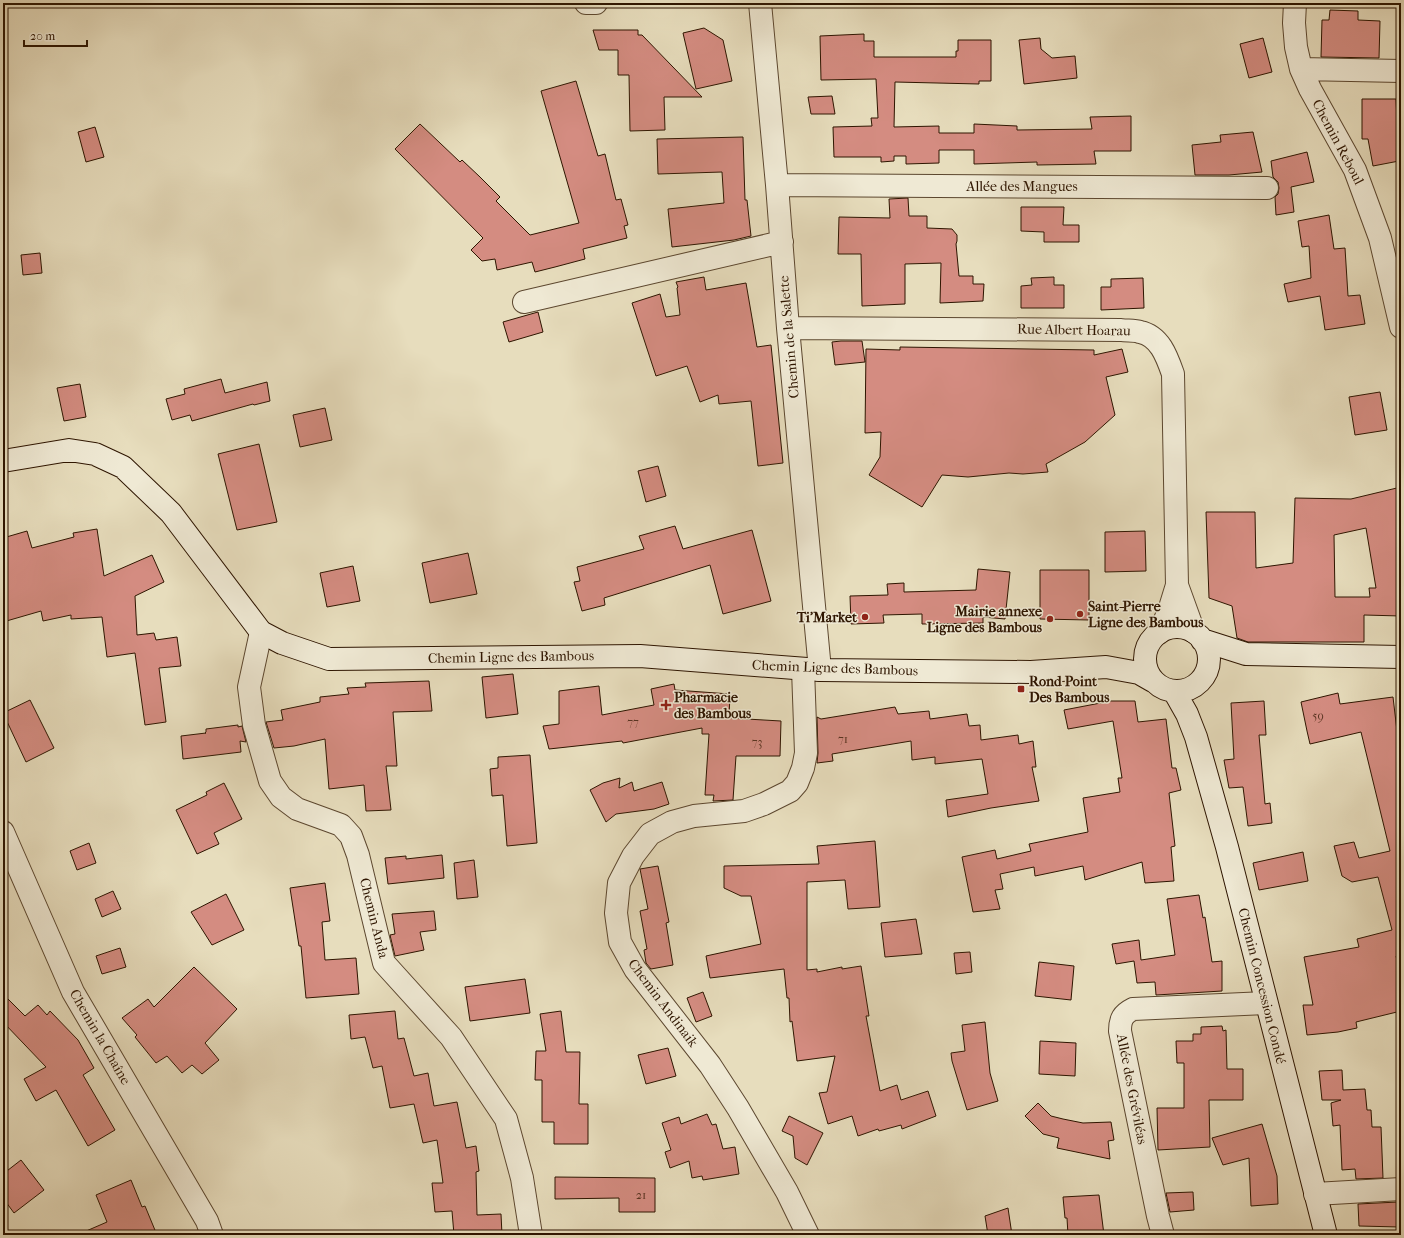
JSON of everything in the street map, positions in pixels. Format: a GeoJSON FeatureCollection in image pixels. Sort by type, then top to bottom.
{"type":"FeatureCollection","features":[{"type":"Feature","properties":{"kind":"street"},"geometry":{"type":"LineString","coordinates":[[586,3],[596,3]]}},
{"type":"Feature","properties":{"kind":"street","name":"Chemin de la Salette"},"geometry":{"type":"LineString","coordinates":[[760,3],[782,242],[811,670]]}},
{"type":"Feature","properties":{"kind":"street","name":"Chemin Reboul"},"geometry":{"type":"LineString","coordinates":[[1295,3],[1295,39],[1301,69],[1310,89],[1356,170],[1380,238],[1400,315]]}},
{"type":"Feature","properties":{"kind":"street"},"geometry":{"type":"LineString","coordinates":[[1301,69],[1401,71]]}},
{"type":"Feature","properties":{"kind":"street","name":"Allée des Mangues"},"geometry":{"type":"LineString","coordinates":[[777,185],[1267,188]]}},
{"type":"Feature","properties":{"kind":"street"},"geometry":{"type":"LineString","coordinates":[[524,302],[782,242]]}},
{"type":"Feature","properties":{"kind":"street","name":"Rue Albert Hoarau"},"geometry":{"type":"LineString","coordinates":[[788,328],[1121,330],[1141,332],[1155,339],[1166,354],[1173,374],[1177,585],[1169,611],[1155,638]]}},
{"type":"Feature","properties":{"kind":"street","name":"Chemin Ligne des Bambous"},"geometry":{"type":"LineString","coordinates":[[3,461],[69,450],[95,454],[124,467],[171,513],[261,632],[282,642],[329,659],[640,656],[811,670],[1031,672],[1106,667],[1139,674],[1153,681]]}},
{"type":"Feature","properties":{"kind":"street","name":"Rue Albert Hoarau"},"geometry":{"type":"LineString","coordinates":[[1177,585],[1198,636]]}},
{"type":"Feature","properties":{"kind":"street"},"geometry":{"type":"LineString","coordinates":[[1200,682],[1208,667],[1210,656],[1206,644],[1188,629],[1177,627],[1164,630],[1147,648],[1145,660],[1147,672],[1153,681],[1163,688],[1174,692],[1186,690],[1200,682],[1246,654]]}},
{"type":"Feature","properties":{"kind":"street","name":"Chemin Anda"},"geometry":{"type":"LineString","coordinates":[[261,632],[249,687],[254,725],[270,781],[281,797],[297,809],[341,825],[351,836],[358,855],[384,963],[451,1037],[506,1119],[522,1178],[531,1235]]}},
{"type":"Feature","properties":{"kind":"street"},"geometry":{"type":"LineString","coordinates":[[1198,636],[1246,654],[1401,657]]}},
{"type":"Feature","properties":{"kind":"street","name":"Chemin Ligne des Bambous"},"geometry":{"type":"LineString","coordinates":[[1106,667],[1134,655],[1155,638]]}},
{"type":"Feature","properties":{"kind":"street","name":"Chemin Andinaik"},"geometry":{"type":"LineString","coordinates":[[808,1235],[787,1192],[738,1108],[710,1066],[634,969],[620,942],[616,913],[619,883],[633,856],[650,834],[672,822],[694,816],[744,811],[764,804],[790,791],[797,783],[804,768],[806,753],[811,670]]}},
{"type":"Feature","properties":{"kind":"street","name":"Chemin Concession Condé"},"geometry":{"type":"LineString","coordinates":[[1196,737],[1200,682]]}},
{"type":"Feature","properties":{"kind":"street","name":"Chemin Concession Condé"},"geometry":{"type":"LineString","coordinates":[[1174,692],[1187,714],[1196,737],[1227,847],[1326,1235]]}},
{"type":"Feature","properties":{"kind":"street","name":"Chemin la Chaîne"},"geometry":{"type":"LineString","coordinates":[[3,832],[73,992],[207,1221],[212,1235]]}},
{"type":"Feature","properties":{"kind":"street","name":"Allée des Gréviléas"},"geometry":{"type":"LineString","coordinates":[[1164,1235],[1158,1216],[1120,1031],[1122,1017],[1133,1008],[1266,1003]]}},
{"type":"Feature","properties":{"kind":"street"},"geometry":{"type":"LineString","coordinates":[[1315,1194],[1401,1189]]}},
{"type":"Feature","properties":{"kind":"building"},"geometry":{"type":"Polygon","coordinates":[[[1330,10],[1358,11],[1358,20],[1380,21],[1379,58],[1321,57],[1322,20],[1329,20],[1330,10]]]}},
{"type":"Feature","properties":{"kind":"building"},"geometry":{"type":"Polygon","coordinates":[[[704,28],[723,40],[732,81],[696,89],[683,33],[704,28]]]}},
{"type":"Feature","properties":{"kind":"building"},"geometry":{"type":"Polygon","coordinates":[[[593,30],[638,30],[638,35],[642,35],[702,97],[664,97],[665,130],[630,131],[629,75],[618,75],[618,50],[599,50],[593,30]]]}},
{"type":"Feature","properties":{"kind":"building"},"geometry":{"type":"Polygon","coordinates":[[[864,34],[864,41],[874,41],[874,57],[956,57],[956,51],[958,51],[958,40],[991,40],[991,81],[979,81],[979,84],[895,82],[894,127],[939,126],[939,133],[974,133],[974,124],[1017,126],[1017,130],[1092,129],[1090,117],[1131,116],[1131,151],[1094,151],[1096,164],[1037,165],[1037,162],[974,164],[974,150],[939,150],[939,163],[906,164],[906,156],[894,156],[894,161],[881,162],[881,157],[834,157],[833,127],[872,126],[871,118],[878,118],[876,79],[821,80],[820,36],[864,34]]]}},
{"type":"Feature","properties":{"kind":"building"},"geometry":{"type":"Polygon","coordinates":[[[1040,38],[1041,49],[1052,58],[1075,56],[1077,78],[1024,84],[1019,40],[1040,38]]]}},
{"type":"Feature","properties":{"kind":"building"},"geometry":{"type":"Polygon","coordinates":[[[1263,38],[1272,72],[1249,78],[1240,44],[1263,38]]]}},
{"type":"Feature","properties":{"kind":"building"},"geometry":{"type":"Polygon","coordinates":[[[576,81],[598,156],[605,154],[616,200],[621,199],[628,225],[624,226],[627,238],[583,249],[585,259],[535,272],[532,262],[497,270],[495,259],[482,261],[471,250],[483,238],[395,149],[420,124],[460,162],[462,160],[500,197],[496,201],[530,235],[579,223],[541,91],[576,81]]]}},
{"type":"Feature","properties":{"kind":"building"},"geometry":{"type":"Polygon","coordinates":[[[832,96],[835,114],[811,114],[808,97],[832,96]]]}},
{"type":"Feature","properties":{"kind":"building"},"geometry":{"type":"Polygon","coordinates":[[[1362,99],[1396,99],[1399,161],[1373,166],[1368,139],[1362,139],[1362,99]]]}},
{"type":"Feature","properties":{"kind":"building"},"geometry":{"type":"Polygon","coordinates":[[[95,127],[104,157],[86,162],[78,132],[95,127]]]}},
{"type":"Feature","properties":{"kind":"building"},"geometry":{"type":"Polygon","coordinates":[[[1253,132],[1262,172],[1229,175],[1195,175],[1192,145],[1221,142],[1220,135],[1253,132]]]}},
{"type":"Feature","properties":{"kind":"building"},"geometry":{"type":"Polygon","coordinates":[[[743,137],[745,200],[747,200],[751,236],[734,240],[672,247],[668,209],[724,203],[722,172],[658,174],[657,139],[743,137]]]}},
{"type":"Feature","properties":{"kind":"building"},"geometry":{"type":"Polygon","coordinates":[[[1307,152],[1314,182],[1291,187],[1294,212],[1276,215],[1275,197],[1278,194],[1279,188],[1278,182],[1273,177],[1271,161],[1307,152]]]}},
{"type":"Feature","properties":{"kind":"building"},"geometry":{"type":"Polygon","coordinates":[[[908,198],[909,216],[927,216],[927,228],[952,229],[957,235],[956,244],[959,276],[973,276],[973,284],[984,284],[983,301],[940,303],[941,263],[905,264],[905,304],[862,306],[861,254],[838,254],[839,217],[890,218],[889,199],[908,198]]]}},
{"type":"Feature","properties":{"kind":"building"},"geometry":{"type":"Polygon","coordinates":[[[1021,207],[1064,207],[1063,225],[1079,225],[1079,242],[1044,242],[1044,232],[1021,231],[1021,207]]]}},
{"type":"Feature","properties":{"kind":"building"},"geometry":{"type":"Polygon","coordinates":[[[1329,215],[1334,249],[1345,248],[1348,296],[1360,295],[1365,324],[1325,330],[1320,296],[1288,302],[1284,284],[1311,278],[1309,246],[1302,247],[1298,221],[1329,215]]]}},
{"type":"Feature","properties":{"kind":"building"},"geometry":{"type":"Polygon","coordinates":[[[40,253],[42,273],[23,275],[21,255],[40,253]]]}},
{"type":"Feature","properties":{"kind":"building"},"geometry":{"type":"Polygon","coordinates":[[[704,277],[706,290],[746,283],[757,347],[771,345],[783,463],[758,466],[751,401],[719,404],[718,395],[700,402],[687,366],[656,376],[632,303],[660,294],[666,317],[680,315],[678,287],[676,282],[704,277]]]}},
{"type":"Feature","properties":{"kind":"building"},"geometry":{"type":"Polygon","coordinates":[[[1054,277],[1054,285],[1064,285],[1064,308],[1021,308],[1021,286],[1032,285],[1031,278],[1054,277]]]}},
{"type":"Feature","properties":{"kind":"building"},"geometry":{"type":"Polygon","coordinates":[[[1143,278],[1144,308],[1101,310],[1101,287],[1111,287],[1111,279],[1143,278]]]}},
{"type":"Feature","properties":{"kind":"building"},"geometry":{"type":"Polygon","coordinates":[[[538,312],[543,332],[509,342],[503,322],[538,312]]]}},
{"type":"Feature","properties":{"kind":"building"},"geometry":{"type":"Polygon","coordinates":[[[862,341],[865,362],[835,365],[832,342],[862,341]]]}},
{"type":"Feature","properties":{"kind":"building"},"geometry":{"type":"Polygon","coordinates":[[[900,347],[1094,350],[1094,355],[1122,349],[1128,372],[1106,377],[1115,415],[1085,442],[1046,464],[1048,472],[1023,474],[1009,473],[968,477],[942,475],[922,507],[869,475],[880,457],[881,432],[865,433],[866,349],[900,350],[900,347]]]}},
{"type":"Feature","properties":{"kind":"building"},"geometry":{"type":"Polygon","coordinates":[[[221,379],[225,393],[267,382],[270,401],[253,404],[192,421],[190,415],[172,420],[166,399],[185,394],[184,389],[221,379]]]}},
{"type":"Feature","properties":{"kind":"building"},"geometry":{"type":"Polygon","coordinates":[[[80,384],[86,417],[64,421],[57,388],[80,384]]]}},
{"type":"Feature","properties":{"kind":"building"},"geometry":{"type":"Polygon","coordinates":[[[1380,392],[1387,430],[1355,435],[1349,397],[1380,392]]]}},
{"type":"Feature","properties":{"kind":"building"},"geometry":{"type":"Polygon","coordinates":[[[325,408],[332,440],[300,447],[293,415],[325,408]]]}},
{"type":"Feature","properties":{"kind":"building"},"geometry":{"type":"Polygon","coordinates":[[[259,444],[277,522],[237,530],[218,454],[259,444]]]}},
{"type":"Feature","properties":{"kind":"building"},"geometry":{"type":"Polygon","coordinates":[[[658,466],[666,496],[646,502],[638,471],[658,466]]]}},
{"type":"Feature","properties":{"kind":"building"},"geometry":{"type":"Polygon","coordinates":[[[1401,487],[1401,616],[1364,615],[1364,642],[1248,642],[1237,638],[1232,606],[1209,598],[1206,512],[1255,512],[1256,568],[1293,563],[1295,498],[1351,499],[1401,487]],[[1366,528],[1334,535],[1335,597],[1370,597],[1369,588],[1376,588],[1366,528]]]}},
{"type":"Feature","properties":{"kind":"building"},"geometry":{"type":"Polygon","coordinates":[[[675,526],[683,549],[752,530],[771,601],[723,614],[710,565],[604,598],[605,605],[582,611],[574,582],[580,581],[577,567],[644,549],[639,536],[675,526]]]}},
{"type":"Feature","properties":{"kind":"building"},"geometry":{"type":"Polygon","coordinates":[[[97,529],[104,576],[152,555],[164,582],[135,596],[137,635],[154,633],[156,640],[177,637],[181,666],[159,668],[166,722],[145,725],[135,653],[107,657],[102,617],[71,619],[71,615],[43,621],[41,611],[3,622],[3,538],[27,531],[32,548],[74,537],[73,533],[97,529]]]}},
{"type":"Feature","properties":{"kind":"building"},"geometry":{"type":"Polygon","coordinates":[[[1145,531],[1146,571],[1105,572],[1105,532],[1145,531]]]}},
{"type":"Feature","properties":{"kind":"building"},"geometry":{"type":"Polygon","coordinates":[[[468,553],[477,594],[430,603],[422,563],[468,553]]]}},
{"type":"Feature","properties":{"kind":"building"},"geometry":{"type":"Polygon","coordinates":[[[353,566],[360,601],[327,607],[320,573],[353,566]]]}},
{"type":"Feature","properties":{"kind":"building"},"geometry":{"type":"Polygon","coordinates":[[[978,569],[1010,572],[1005,619],[983,617],[983,623],[922,624],[922,614],[883,615],[884,623],[851,624],[850,596],[888,595],[887,584],[904,583],[904,592],[976,590],[978,569]]]}},
{"type":"Feature","properties":{"kind":"building"},"geometry":{"type":"Polygon","coordinates":[[[1040,570],[1089,570],[1089,620],[1040,619],[1040,570]]]}},
{"type":"Feature","properties":{"kind":"building"},"geometry":{"type":"Polygon","coordinates":[[[513,674],[518,714],[486,718],[482,677],[513,674]]]}},
{"type":"Feature","properties":{"kind":"building"},"geometry":{"type":"Polygon","coordinates":[[[429,681],[432,711],[393,712],[397,766],[386,766],[391,810],[366,811],[364,785],[329,789],[325,739],[294,746],[274,748],[266,722],[283,720],[281,710],[320,702],[320,697],[349,694],[347,688],[366,687],[365,683],[429,681]]]}},
{"type":"Feature","properties":{"kind":"building"},"geometry":{"type":"Polygon","coordinates":[[[674,684],[675,690],[730,694],[729,718],[781,721],[780,756],[736,756],[733,800],[713,801],[714,795],[705,795],[709,734],[702,734],[702,728],[623,743],[622,741],[549,749],[543,726],[559,724],[559,691],[599,686],[602,715],[654,705],[651,689],[674,684]]]}},
{"type":"Feature","properties":{"kind":"building"},"geometry":{"type":"Polygon","coordinates":[[[1338,693],[1340,704],[1393,697],[1399,748],[1401,748],[1401,954],[1396,956],[1401,978],[1401,995],[1397,996],[1401,1011],[1356,1022],[1357,1028],[1338,1032],[1307,1035],[1303,1005],[1313,1005],[1304,957],[1359,947],[1357,939],[1392,930],[1378,877],[1352,882],[1342,876],[1334,846],[1354,842],[1359,858],[1390,851],[1361,732],[1310,744],[1307,731],[1301,702],[1338,693]]]}},
{"type":"Feature","properties":{"kind":"building"},"geometry":{"type":"Polygon","coordinates":[[[30,700],[54,748],[26,762],[3,713],[30,700]]]}},
{"type":"Feature","properties":{"kind":"building"},"geometry":{"type":"Polygon","coordinates":[[[1111,701],[1135,701],[1138,722],[1166,719],[1172,768],[1176,768],[1181,790],[1169,793],[1175,846],[1171,847],[1174,881],[1145,883],[1142,862],[1085,880],[1083,866],[1035,876],[1034,867],[1000,874],[1003,889],[995,890],[1000,909],[973,912],[962,857],[995,850],[997,859],[1031,851],[1029,844],[1088,832],[1083,798],[1120,792],[1118,778],[1122,778],[1113,721],[1068,729],[1064,710],[1111,701]]]}},
{"type":"Feature","properties":{"kind":"building"},"geometry":{"type":"Polygon","coordinates":[[[1264,701],[1266,735],[1259,735],[1265,804],[1270,803],[1272,823],[1248,826],[1243,787],[1229,788],[1224,760],[1234,759],[1231,703],[1264,701]]]}},
{"type":"Feature","properties":{"kind":"building"},"geometry":{"type":"Polygon","coordinates":[[[895,707],[898,714],[929,711],[930,719],[967,714],[969,726],[980,725],[981,740],[1018,735],[1019,744],[1033,741],[1036,767],[1032,767],[1039,801],[991,808],[948,817],[946,800],[988,794],[982,759],[935,764],[935,757],[912,760],[911,741],[832,754],[833,761],[817,763],[817,717],[821,719],[895,707]]]}},
{"type":"Feature","properties":{"kind":"building"},"geometry":{"type":"Polygon","coordinates":[[[238,725],[238,727],[242,726],[246,742],[240,741],[241,752],[183,759],[181,736],[206,733],[206,729],[238,725]]]}},
{"type":"Feature","properties":{"kind":"building"},"geometry":{"type":"Polygon","coordinates":[[[530,755],[537,843],[507,846],[503,795],[492,796],[490,769],[498,768],[498,757],[530,755]]]}},
{"type":"Feature","properties":{"kind":"building"},"geometry":{"type":"Polygon","coordinates":[[[620,778],[619,788],[632,782],[634,791],[662,782],[669,804],[654,809],[616,814],[606,822],[590,790],[603,783],[620,778]]]}},
{"type":"Feature","properties":{"kind":"building"},"geometry":{"type":"Polygon","coordinates":[[[224,783],[242,819],[214,833],[219,844],[197,854],[176,810],[207,795],[206,792],[224,783]]]}},
{"type":"Feature","properties":{"kind":"building"},"geometry":{"type":"Polygon","coordinates":[[[875,841],[880,907],[848,909],[845,880],[807,882],[807,970],[817,969],[817,972],[842,967],[842,969],[861,966],[869,1016],[866,1016],[880,1091],[897,1085],[901,1100],[928,1091],[936,1116],[902,1129],[901,1125],[879,1131],[878,1129],[858,1136],[852,1116],[828,1124],[819,1093],[827,1092],[835,1056],[797,1061],[792,1021],[790,1022],[789,998],[787,998],[784,969],[710,978],[706,956],[761,944],[751,896],[741,896],[724,888],[724,866],[819,864],[817,846],[875,841]]]}},
{"type":"Feature","properties":{"kind":"building"},"geometry":{"type":"Polygon","coordinates":[[[89,843],[96,863],[77,870],[70,851],[89,843]]]}},
{"type":"Feature","properties":{"kind":"building"},"geometry":{"type":"Polygon","coordinates":[[[1303,852],[1308,881],[1259,890],[1253,863],[1303,852]]]}},
{"type":"Feature","properties":{"kind":"building"},"geometry":{"type":"Polygon","coordinates":[[[442,855],[444,878],[388,884],[385,858],[406,856],[406,859],[442,855]]]}},
{"type":"Feature","properties":{"kind":"building"},"geometry":{"type":"Polygon","coordinates":[[[474,860],[478,897],[457,899],[454,863],[474,860]]]}},
{"type":"Feature","properties":{"kind":"building"},"geometry":{"type":"Polygon","coordinates":[[[658,866],[669,922],[666,923],[673,965],[651,969],[646,963],[644,950],[647,949],[640,911],[648,909],[640,869],[658,866]]]}},
{"type":"Feature","properties":{"kind":"building"},"geometry":{"type":"Polygon","coordinates":[[[325,883],[330,921],[322,922],[325,960],[356,958],[359,994],[306,998],[301,946],[299,946],[290,888],[325,883]]]}},
{"type":"Feature","properties":{"kind":"building"},"geometry":{"type":"Polygon","coordinates":[[[113,891],[121,909],[102,917],[95,899],[113,891]]]}},
{"type":"Feature","properties":{"kind":"building"},"geometry":{"type":"Polygon","coordinates":[[[226,894],[244,930],[212,945],[191,912],[226,894]]]}},
{"type":"Feature","properties":{"kind":"building"},"geometry":{"type":"Polygon","coordinates":[[[1199,895],[1203,918],[1205,917],[1212,962],[1222,961],[1222,991],[1156,995],[1155,982],[1137,983],[1134,961],[1116,964],[1112,944],[1139,940],[1141,960],[1175,955],[1167,899],[1199,895]]]}},
{"type":"Feature","properties":{"kind":"building"},"geometry":{"type":"Polygon","coordinates":[[[434,911],[436,930],[420,932],[424,950],[395,956],[390,935],[395,934],[392,914],[434,911]]]}},
{"type":"Feature","properties":{"kind":"building"},"geometry":{"type":"Polygon","coordinates":[[[916,919],[922,954],[885,957],[881,923],[916,919]]]}},
{"type":"Feature","properties":{"kind":"building"},"geometry":{"type":"Polygon","coordinates":[[[120,948],[126,967],[102,974],[96,956],[120,948]]]}},
{"type":"Feature","properties":{"kind":"building"},"geometry":{"type":"Polygon","coordinates":[[[970,952],[972,972],[956,974],[954,953],[970,952]]]}},
{"type":"Feature","properties":{"kind":"building"},"geometry":{"type":"Polygon","coordinates":[[[1039,962],[1074,966],[1071,1000],[1035,996],[1039,962]]]}},
{"type":"Feature","properties":{"kind":"building"},"geometry":{"type":"Polygon","coordinates":[[[194,967],[237,1009],[205,1043],[219,1060],[202,1074],[192,1065],[182,1073],[167,1056],[156,1063],[135,1037],[137,1035],[122,1018],[148,999],[154,1007],[194,967]]]}},
{"type":"Feature","properties":{"kind":"building"},"geometry":{"type":"Polygon","coordinates":[[[525,979],[530,1013],[470,1021],[465,987],[525,979]]]}},
{"type":"Feature","properties":{"kind":"building"},"geometry":{"type":"Polygon","coordinates":[[[703,992],[712,1016],[696,1022],[687,998],[703,992]]]}},
{"type":"Feature","properties":{"kind":"building"},"geometry":{"type":"Polygon","coordinates":[[[3,994],[25,1016],[38,1005],[47,1015],[50,1011],[78,1040],[94,1068],[83,1075],[115,1130],[88,1146],[56,1090],[36,1101],[24,1079],[46,1067],[3,1022],[3,994]]]}},
{"type":"Feature","properties":{"kind":"building"},"geometry":{"type":"Polygon","coordinates":[[[395,1011],[398,1039],[404,1038],[414,1076],[428,1073],[434,1106],[457,1102],[466,1148],[476,1146],[479,1171],[476,1172],[477,1215],[501,1214],[502,1235],[454,1235],[452,1211],[435,1212],[432,1183],[443,1183],[437,1140],[423,1143],[414,1104],[390,1108],[382,1066],[373,1068],[365,1037],[351,1039],[349,1015],[395,1011]]]}},
{"type":"Feature","properties":{"kind":"building"},"geometry":{"type":"Polygon","coordinates":[[[561,1011],[566,1052],[580,1052],[579,1104],[588,1104],[588,1144],[554,1144],[554,1122],[542,1122],[542,1080],[535,1080],[536,1051],[546,1051],[540,1014],[561,1011]]]}},
{"type":"Feature","properties":{"kind":"building"},"geometry":{"type":"Polygon","coordinates":[[[985,1022],[990,1073],[998,1101],[967,1110],[951,1053],[965,1051],[962,1025],[985,1022]]]}},
{"type":"Feature","properties":{"kind":"building"},"geometry":{"type":"Polygon","coordinates":[[[1222,1026],[1223,1031],[1226,1030],[1227,1069],[1243,1069],[1243,1100],[1209,1100],[1210,1147],[1158,1150],[1157,1108],[1184,1108],[1184,1063],[1177,1063],[1176,1041],[1193,1041],[1193,1034],[1201,1034],[1201,1027],[1222,1026]]]}},
{"type":"Feature","properties":{"kind":"building"},"geometry":{"type":"Polygon","coordinates":[[[1040,1041],[1076,1043],[1075,1076],[1039,1074],[1040,1041]]]}},
{"type":"Feature","properties":{"kind":"building"},"geometry":{"type":"Polygon","coordinates":[[[668,1048],[676,1076],[646,1084],[638,1055],[668,1048]]]}},
{"type":"Feature","properties":{"kind":"building"},"geometry":{"type":"Polygon","coordinates":[[[1342,1070],[1343,1090],[1365,1089],[1367,1110],[1371,1110],[1372,1127],[1381,1127],[1383,1178],[1356,1179],[1355,1169],[1342,1170],[1340,1125],[1333,1126],[1331,1103],[1341,1100],[1322,1100],[1319,1071],[1342,1070]]]}},
{"type":"Feature","properties":{"kind":"building"},"geometry":{"type":"Polygon","coordinates":[[[1038,1103],[1051,1116],[1083,1123],[1111,1122],[1114,1140],[1108,1141],[1110,1159],[1057,1148],[1059,1138],[1043,1134],[1025,1116],[1038,1103]]]}},
{"type":"Feature","properties":{"kind":"building"},"geometry":{"type":"Polygon","coordinates":[[[707,1114],[712,1125],[716,1124],[723,1149],[735,1147],[739,1174],[703,1180],[702,1176],[692,1178],[689,1161],[670,1168],[665,1152],[671,1150],[662,1123],[679,1117],[681,1124],[707,1114]]]}},
{"type":"Feature","properties":{"kind":"building"},"geometry":{"type":"Polygon","coordinates":[[[789,1116],[823,1133],[807,1165],[795,1158],[793,1136],[782,1131],[789,1116]]]}},
{"type":"Feature","properties":{"kind":"building"},"geometry":{"type":"Polygon","coordinates":[[[1262,1124],[1277,1176],[1278,1204],[1251,1206],[1249,1158],[1223,1165],[1212,1138],[1262,1124]]]}},
{"type":"Feature","properties":{"kind":"building"},"geometry":{"type":"Polygon","coordinates":[[[21,1160],[44,1190],[14,1213],[3,1198],[3,1174],[21,1160]]]}},
{"type":"Feature","properties":{"kind":"building"},"geometry":{"type":"Polygon","coordinates":[[[555,1177],[655,1178],[655,1212],[619,1212],[619,1198],[555,1199],[555,1177]]]}},
{"type":"Feature","properties":{"kind":"building"},"geometry":{"type":"Polygon","coordinates":[[[131,1180],[142,1207],[145,1206],[157,1235],[77,1235],[107,1222],[96,1195],[131,1180]]]}},
{"type":"Feature","properties":{"kind":"building"},"geometry":{"type":"Polygon","coordinates":[[[1193,1192],[1194,1210],[1170,1212],[1166,1193],[1193,1192]]]}},
{"type":"Feature","properties":{"kind":"building"},"geometry":{"type":"Polygon","coordinates":[[[1099,1195],[1104,1235],[1068,1235],[1067,1218],[1065,1218],[1063,1197],[1099,1195]]]}},
{"type":"Feature","properties":{"kind":"building"},"geometry":{"type":"Polygon","coordinates":[[[1398,1202],[1400,1227],[1359,1226],[1358,1204],[1398,1202]]]}},
{"type":"Feature","properties":{"kind":"building"},"geometry":{"type":"Polygon","coordinates":[[[1008,1208],[1012,1235],[988,1235],[985,1216],[1008,1208]]]}},
{"type":"Feature","properties":{"kind":"place","name":"Saint-Pierre Ligne des Bambous"},"geometry":{"type":"Point","coordinates":[1080,614]}},
{"type":"Feature","properties":{"kind":"place","name":"Ti'Market"},"geometry":{"type":"Point","coordinates":[865,617]}},
{"type":"Feature","properties":{"kind":"place","name":"Mairie annexe Ligne des Bambous"},"geometry":{"type":"Point","coordinates":[1050,619]}},
{"type":"Feature","properties":{"kind":"place","name":"Rond Point Des Bambous"},"geometry":{"type":"Point","coordinates":[1021,689]}},
{"type":"Feature","properties":{"kind":"place","name":"Pharmacie des Bambous"},"geometry":{"type":"Point","coordinates":[666,705]}}]}
